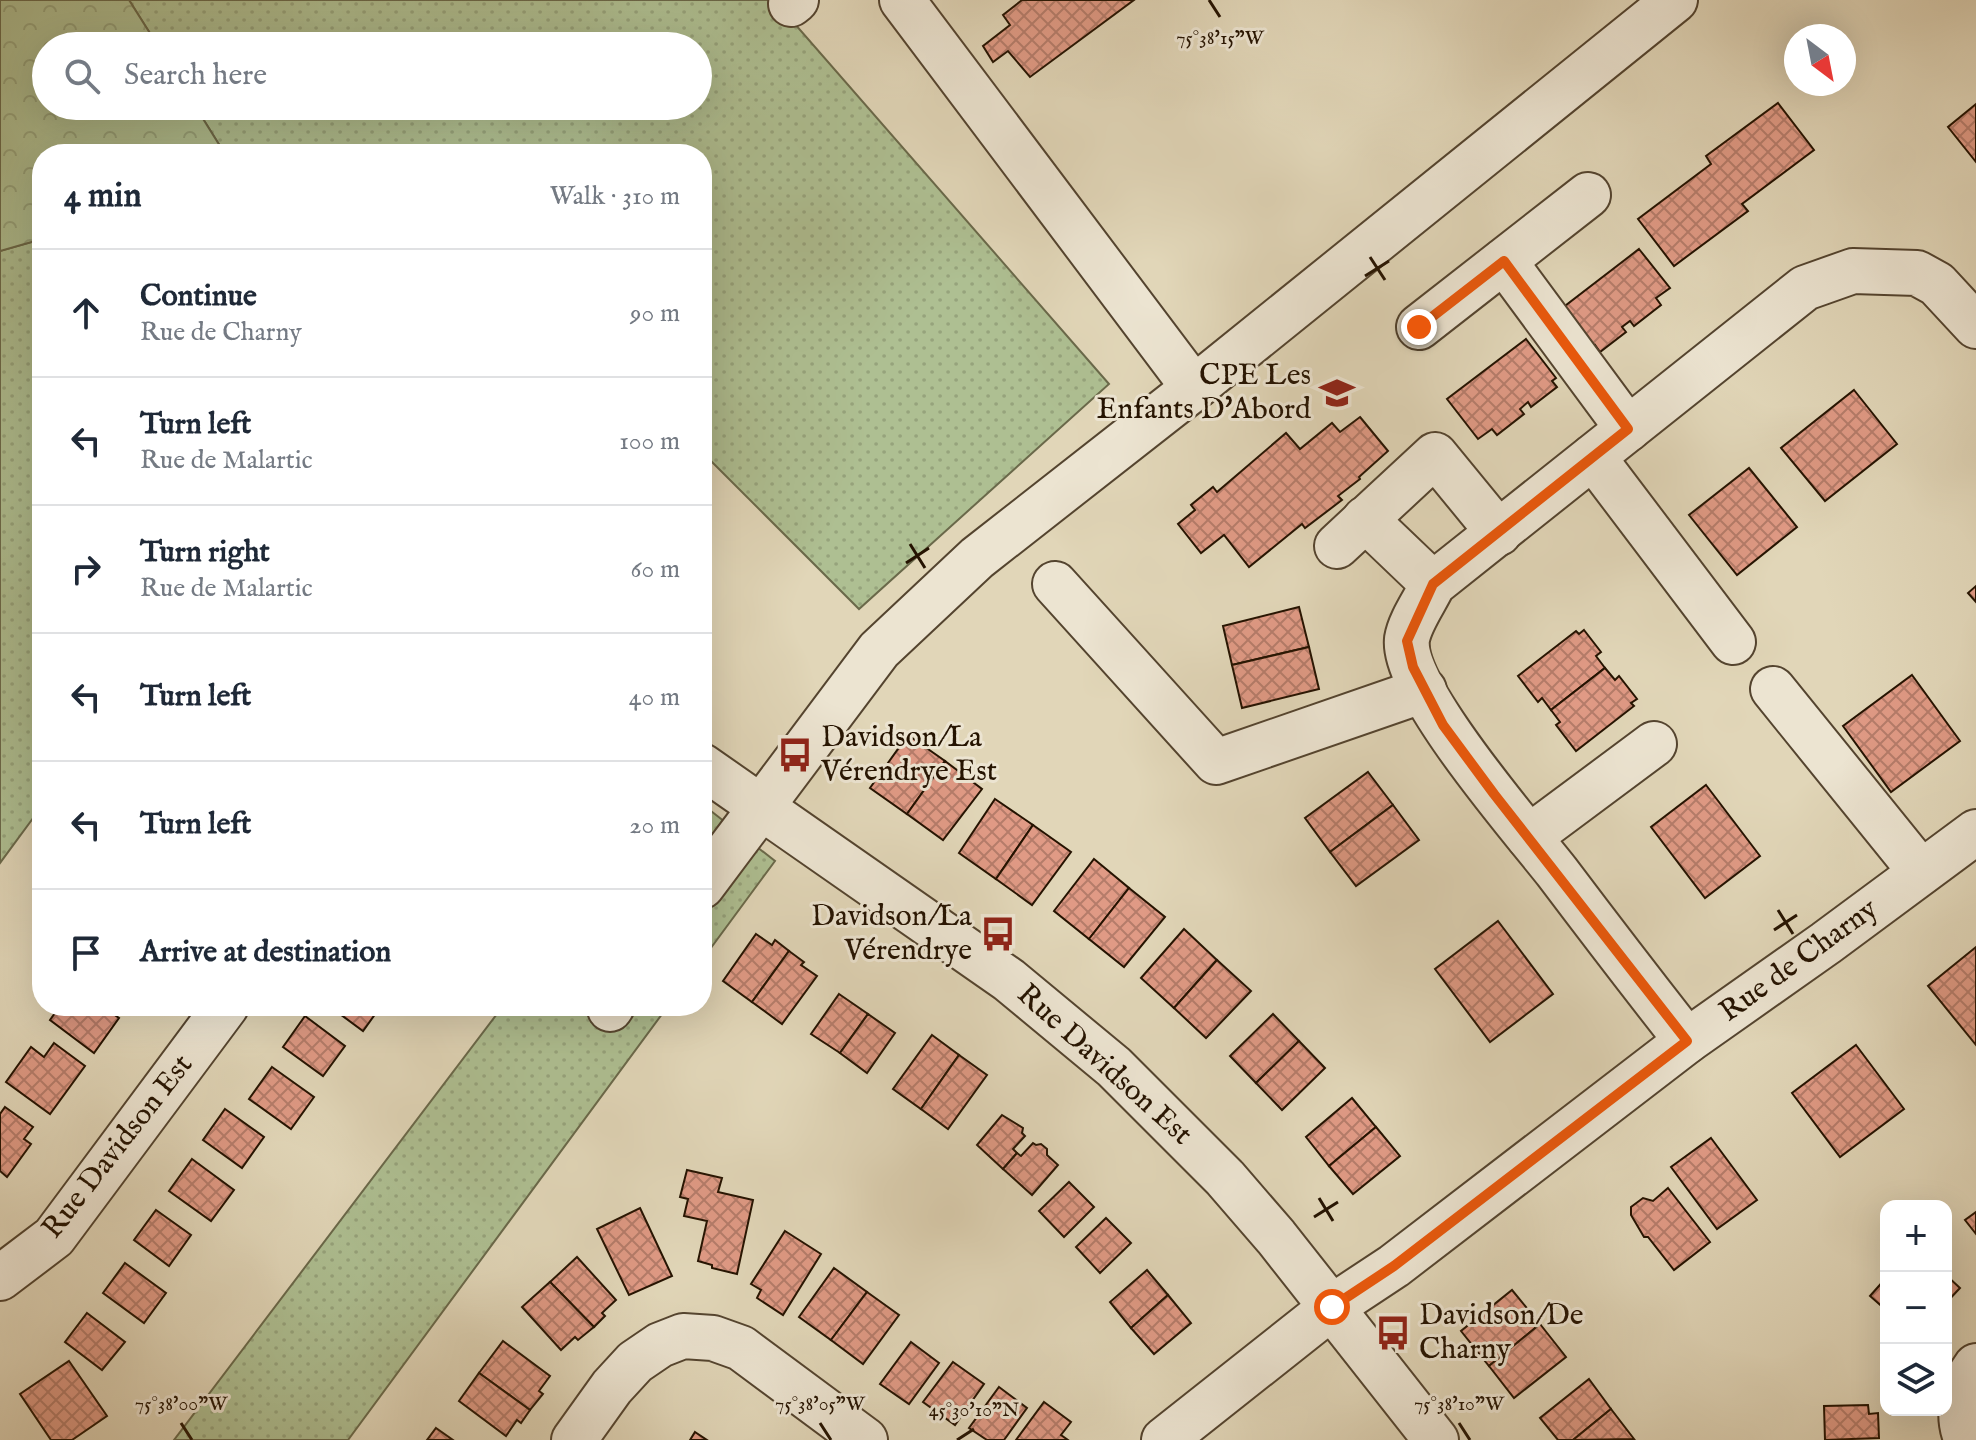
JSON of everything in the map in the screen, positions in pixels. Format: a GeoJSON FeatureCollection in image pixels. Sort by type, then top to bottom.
{"type":"FeatureCollection","features":[{"type":"Feature","properties":{"kind":"street"},"geometry":{"type":"LineString","coordinates":[[902,0],[1194,388]]}},
{"type":"Feature","properties":{"kind":"street"},"geometry":{"type":"LineString","coordinates":[[712,873],[879,650],[977,558],[1194,388],[1675,0]]}},
{"type":"Feature","properties":{"kind":"street"},"geometry":{"type":"LineString","coordinates":[[1419,327],[1588,195]]}},
{"type":"Feature","properties":{"kind":"street"},"geometry":{"type":"LineString","coordinates":[[1504,261],[1628,429]]}},
{"type":"Feature","properties":{"kind":"street"},"geometry":{"type":"LineString","coordinates":[[1687,1041],[1443,725],[1413,667],[1407,641],[1433,584],[1805,288],[1853,271],[1917,273],[1937,284],[1976,326]]}},
{"type":"Feature","properties":{"kind":"street"},"geometry":{"type":"LineString","coordinates":[[1433,584],[1351,533],[1435,455],[1499,533]]}},
{"type":"Feature","properties":{"kind":"street"},"geometry":{"type":"LineString","coordinates":[[1593,457],[1733,642]]}},
{"type":"Feature","properties":{"kind":"street"},"geometry":{"type":"LineString","coordinates":[[1055,584],[1216,762],[1424,690]]}},
{"type":"Feature","properties":{"kind":"street"},"geometry":{"type":"LineString","coordinates":[[1773,689],[1921,872]]}},
{"type":"Feature","properties":{"kind":"street"},"geometry":{"type":"LineString","coordinates":[[1529,837],[1654,744]]}},
{"type":"Feature","properties":{"kind":"street","name":"Rue Davidson Est"},"geometry":{"type":"LineString","coordinates":[[712,773],[1009,980],[1114,1067],[1225,1178],[1332,1307],[1436,1440]]}},
{"type":"Feature","properties":{"kind":"street","name":"Rue de Charny"},"geometry":{"type":"LineString","coordinates":[[1164,1440],[1332,1307],[1394,1266],[1687,1041],[1976,832]]}},
{"type":"Feature","properties":{"kind":"street","name":"Rue Davidson Est"},"geometry":{"type":"LineString","coordinates":[[0,1278],[54,1237],[219,1016]]}},
{"type":"Feature","properties":{"kind":"street"},"geometry":{"type":"LineString","coordinates":[[574,1440],[612,1387],[635,1362],[660,1345],[683,1336],[713,1338],[741,1348],[865,1440]]}},
{"type":"Feature","properties":{"kind":"street"},"geometry":{"type":"LineString","coordinates":[[1967,1440],[1961,1406],[1968,1377],[1976,1366]]}},
{"type":"Feature","properties":{"kind":"green space"},"geometry":{"type":"Polygon","coordinates":[[[0,0],[129,0],[149,32],[32,32],[32,120],[204,120],[219,144],[32,144],[32,242],[0,251],[0,0]]]}},
{"type":"Feature","properties":{"kind":"green space"},"geometry":{"type":"Polygon","coordinates":[[[129,0],[774,0],[1109,384],[859,609],[712,462],[712,144],[219,144],[204,120],[712,120],[712,32],[149,32],[129,0]]]}},
{"type":"Feature","properties":{"kind":"green space"},"geometry":{"type":"Polygon","coordinates":[[[32,242],[32,820],[0,863],[0,251],[32,242]]]}},
{"type":"Feature","properties":{"kind":"green space"},"geometry":{"type":"Polygon","coordinates":[[[712,812],[775,861],[712,946],[712,812]]]}},
{"type":"Feature","properties":{"kind":"green space"},"geometry":{"type":"Polygon","coordinates":[[[495,1016],[661,1016],[348,1440],[174,1440],[495,1016]]]}},
{"type":"Feature","properties":{"kind":"building"},"geometry":{"type":"Polygon","coordinates":[[[1022,0],[1134,0],[1030,77],[1008,51],[993,62],[983,46],[1010,25],[1003,15],[1022,0]]]}},
{"type":"Feature","properties":{"kind":"building"},"geometry":{"type":"Polygon","coordinates":[[[1778,103],[1814,150],[1742,204],[1748,211],[1674,266],[1638,219],[1711,164],[1706,156],[1778,103]]]}},
{"type":"Feature","properties":{"kind":"building"},"geometry":{"type":"Polygon","coordinates":[[[1976,104],[1976,162],[1948,127],[1976,104]]]}},
{"type":"Feature","properties":{"kind":"building"},"geometry":{"type":"Polygon","coordinates":[[[1639,249],[1670,288],[1656,298],[1661,305],[1634,326],[1630,321],[1622,327],[1626,332],[1600,352],[1595,345],[1591,348],[1561,309],[1639,249]]]}},
{"type":"Feature","properties":{"kind":"building"},"geometry":{"type":"Polygon","coordinates":[[[1526,339],[1556,378],[1552,381],[1557,387],[1531,407],[1528,402],[1520,409],[1524,414],[1497,435],[1492,429],[1478,439],[1447,399],[1526,339]]]}},
{"type":"Feature","properties":{"kind":"building"},"geometry":{"type":"Polygon","coordinates":[[[1854,390],[1897,444],[1825,501],[1781,448],[1854,390]]]}},
{"type":"Feature","properties":{"kind":"building"},"geometry":{"type":"Polygon","coordinates":[[[1360,417],[1388,451],[1338,496],[1342,500],[1305,528],[1302,524],[1249,567],[1224,535],[1201,553],[1178,524],[1195,510],[1191,505],[1213,487],[1217,492],[1286,433],[1300,449],[1332,423],[1340,432],[1360,417]]]}},
{"type":"Feature","properties":{"kind":"building"},"geometry":{"type":"Polygon","coordinates":[[[1749,468],[1797,527],[1737,575],[1689,515],[1749,468]]]}},
{"type":"Feature","properties":{"kind":"building"},"geometry":{"type":"Polygon","coordinates":[[[1976,586],[1976,602],[1968,593],[1976,586]]]}},
{"type":"Feature","properties":{"kind":"building"},"geometry":{"type":"Polygon","coordinates":[[[1299,607],[1309,647],[1232,665],[1223,626],[1299,607]]]}},
{"type":"Feature","properties":{"kind":"building"},"geometry":{"type":"Polygon","coordinates":[[[1584,630],[1601,652],[1596,656],[1605,668],[1551,710],[1542,698],[1538,702],[1518,676],[1576,631],[1579,634],[1584,630]]]}},
{"type":"Feature","properties":{"kind":"building"},"geometry":{"type":"Polygon","coordinates":[[[1309,647],[1319,689],[1242,708],[1232,665],[1309,647]]]}},
{"type":"Feature","properties":{"kind":"building"},"geometry":{"type":"Polygon","coordinates":[[[1605,668],[1615,680],[1619,676],[1637,699],[1631,703],[1634,706],[1576,751],[1556,725],[1560,722],[1551,710],[1605,668]]]}},
{"type":"Feature","properties":{"kind":"building"},"geometry":{"type":"Polygon","coordinates":[[[1912,675],[1960,741],[1891,792],[1843,726],[1912,675]]]}},
{"type":"Feature","properties":{"kind":"building"},"geometry":{"type":"Polygon","coordinates":[[[908,735],[945,761],[907,814],[870,788],[908,735]]]}},
{"type":"Feature","properties":{"kind":"building"},"geometry":{"type":"Polygon","coordinates":[[[945,761],[982,789],[943,840],[907,814],[945,761]]]}},
{"type":"Feature","properties":{"kind":"building"},"geometry":{"type":"Polygon","coordinates":[[[1368,772],[1393,805],[1330,852],[1305,818],[1368,772]]]}},
{"type":"Feature","properties":{"kind":"building"},"geometry":{"type":"Polygon","coordinates":[[[1706,785],[1760,856],[1705,898],[1651,827],[1706,785]]]}},
{"type":"Feature","properties":{"kind":"building"},"geometry":{"type":"Polygon","coordinates":[[[995,799],[1033,825],[996,879],[959,853],[995,799]]]}},
{"type":"Feature","properties":{"kind":"building"},"geometry":{"type":"Polygon","coordinates":[[[1393,805],[1419,840],[1356,886],[1330,852],[1393,805]]]}},
{"type":"Feature","properties":{"kind":"building"},"geometry":{"type":"Polygon","coordinates":[[[1033,825],[1071,852],[1032,905],[996,879],[1033,825]]]}},
{"type":"Feature","properties":{"kind":"building"},"geometry":{"type":"Polygon","coordinates":[[[1094,859],[1129,888],[1089,939],[1054,911],[1094,859]]]}},
{"type":"Feature","properties":{"kind":"building"},"geometry":{"type":"Polygon","coordinates":[[[1129,888],[1165,917],[1124,967],[1089,939],[1129,888]]]}},
{"type":"Feature","properties":{"kind":"building"},"geometry":{"type":"Polygon","coordinates":[[[1498,921],[1553,994],[1490,1042],[1435,969],[1498,921]]]}},
{"type":"Feature","properties":{"kind":"building"},"geometry":{"type":"Polygon","coordinates":[[[1184,929],[1217,960],[1174,1008],[1141,978],[1184,929]]]}},
{"type":"Feature","properties":{"kind":"building"},"geometry":{"type":"Polygon","coordinates":[[[756,934],[772,945],[775,940],[789,951],[752,1002],[723,981],[756,934]]]}},
{"type":"Feature","properties":{"kind":"building"},"geometry":{"type":"Polygon","coordinates":[[[1976,947],[1976,1045],[1928,986],[1976,947]]]}},
{"type":"Feature","properties":{"kind":"building"},"geometry":{"type":"Polygon","coordinates":[[[789,951],[804,962],[801,965],[817,976],[782,1024],[752,1002],[789,951]]]}},
{"type":"Feature","properties":{"kind":"building"},"geometry":{"type":"Polygon","coordinates":[[[1217,960],[1251,991],[1206,1038],[1174,1008],[1217,960]]]}},
{"type":"Feature","properties":{"kind":"building"},"geometry":{"type":"Polygon","coordinates":[[[839,994],[868,1014],[840,1053],[811,1034],[839,994]]]}},
{"type":"Feature","properties":{"kind":"building"},"geometry":{"type":"Polygon","coordinates":[[[868,1014],[895,1033],[867,1073],[840,1053],[868,1014]]]}},
{"type":"Feature","properties":{"kind":"building"},"geometry":{"type":"Polygon","coordinates":[[[1273,1014],[1299,1041],[1256,1083],[1230,1056],[1273,1014]]]}},
{"type":"Feature","properties":{"kind":"building"},"geometry":{"type":"Polygon","coordinates":[[[53,1016],[119,1018],[94,1053],[50,1020],[53,1016]]]}},
{"type":"Feature","properties":{"kind":"building"},"geometry":{"type":"Polygon","coordinates":[[[305,1016],[345,1046],[323,1076],[283,1047],[305,1016]]]}},
{"type":"Feature","properties":{"kind":"building"},"geometry":{"type":"Polygon","coordinates":[[[343,1016],[374,1016],[363,1031],[343,1016]]]}},
{"type":"Feature","properties":{"kind":"building"},"geometry":{"type":"Polygon","coordinates":[[[932,1035],[959,1055],[921,1109],[893,1089],[932,1035]]]}},
{"type":"Feature","properties":{"kind":"building"},"geometry":{"type":"Polygon","coordinates":[[[1299,1041],[1325,1068],[1282,1110],[1256,1083],[1299,1041]]]}},
{"type":"Feature","properties":{"kind":"building"},"geometry":{"type":"Polygon","coordinates":[[[54,1043],[85,1066],[50,1114],[6,1082],[31,1047],[44,1057],[54,1043]]]}},
{"type":"Feature","properties":{"kind":"building"},"geometry":{"type":"Polygon","coordinates":[[[1856,1045],[1904,1109],[1840,1157],[1792,1093],[1856,1045]]]}},
{"type":"Feature","properties":{"kind":"building"},"geometry":{"type":"Polygon","coordinates":[[[959,1055],[987,1075],[948,1129],[921,1109],[959,1055]]]}},
{"type":"Feature","properties":{"kind":"building"},"geometry":{"type":"Polygon","coordinates":[[[272,1067],[314,1097],[291,1129],[249,1099],[272,1067]]]}},
{"type":"Feature","properties":{"kind":"building"},"geometry":{"type":"Polygon","coordinates":[[[1352,1098],[1376,1127],[1329,1166],[1306,1137],[1352,1098]]]}},
{"type":"Feature","properties":{"kind":"building"},"geometry":{"type":"Polygon","coordinates":[[[5,1107],[33,1127],[24,1139],[31,1144],[7,1177],[0,1171],[0,1114],[5,1107]]]}},
{"type":"Feature","properties":{"kind":"building"},"geometry":{"type":"Polygon","coordinates":[[[225,1109],[264,1137],[242,1168],[203,1140],[225,1109]]]}},
{"type":"Feature","properties":{"kind":"building"},"geometry":{"type":"Polygon","coordinates":[[[1002,1115],[1023,1128],[1025,1136],[1013,1149],[1017,1153],[1003,1169],[977,1145],[1002,1115]]]}},
{"type":"Feature","properties":{"kind":"building"},"geometry":{"type":"Polygon","coordinates":[[[1376,1127],[1400,1156],[1353,1194],[1329,1166],[1376,1127]]]}},
{"type":"Feature","properties":{"kind":"building"},"geometry":{"type":"Polygon","coordinates":[[[1711,1138],[1757,1200],[1717,1229],[1671,1167],[1711,1138]]]}},
{"type":"Feature","properties":{"kind":"building"},"geometry":{"type":"Polygon","coordinates":[[[1033,1143],[1047,1149],[1047,1155],[1058,1165],[1032,1195],[1003,1169],[1017,1153],[1021,1156],[1033,1143]]]}},
{"type":"Feature","properties":{"kind":"building"},"geometry":{"type":"Polygon","coordinates":[[[192,1159],[234,1190],[211,1221],[169,1191],[192,1159]]]}},
{"type":"Feature","properties":{"kind":"building"},"geometry":{"type":"Polygon","coordinates":[[[687,1170],[722,1178],[718,1192],[753,1200],[737,1274],[698,1261],[707,1221],[684,1216],[688,1199],[680,1197],[687,1170]]]}},
{"type":"Feature","properties":{"kind":"building"},"geometry":{"type":"Polygon","coordinates":[[[1069,1182],[1094,1207],[1064,1237],[1039,1211],[1069,1182]]]}},
{"type":"Feature","properties":{"kind":"building"},"geometry":{"type":"Polygon","coordinates":[[[1668,1188],[1710,1242],[1674,1270],[1648,1237],[1644,1237],[1631,1215],[1631,1207],[1643,1198],[1653,1201],[1668,1188]]]}},
{"type":"Feature","properties":{"kind":"building"},"geometry":{"type":"Polygon","coordinates":[[[640,1208],[672,1276],[629,1295],[597,1229],[640,1208]]]}},
{"type":"Feature","properties":{"kind":"building"},"geometry":{"type":"Polygon","coordinates":[[[156,1210],[191,1235],[169,1266],[134,1240],[156,1210]]]}},
{"type":"Feature","properties":{"kind":"building"},"geometry":{"type":"Polygon","coordinates":[[[1976,1212],[1976,1234],[1965,1220],[1976,1212]]]}},
{"type":"Feature","properties":{"kind":"building"},"geometry":{"type":"Polygon","coordinates":[[[1106,1218],[1131,1243],[1100,1273],[1076,1247],[1106,1218]]]}},
{"type":"Feature","properties":{"kind":"building"},"geometry":{"type":"Polygon","coordinates":[[[785,1231],[821,1254],[783,1315],[757,1298],[761,1290],[751,1284],[785,1231]]]}},
{"type":"Feature","properties":{"kind":"building"},"geometry":{"type":"Polygon","coordinates":[[[577,1257],[616,1300],[602,1313],[605,1316],[594,1327],[550,1282],[577,1257]]]}},
{"type":"Feature","properties":{"kind":"building"},"geometry":{"type":"Polygon","coordinates":[[[125,1263],[166,1293],[144,1323],[103,1293],[125,1263]]]}},
{"type":"Feature","properties":{"kind":"building"},"geometry":{"type":"Polygon","coordinates":[[[834,1268],[867,1292],[831,1340],[799,1317],[834,1268]]]}},
{"type":"Feature","properties":{"kind":"building"},"geometry":{"type":"Polygon","coordinates":[[[1147,1270],[1168,1295],[1131,1328],[1110,1302],[1147,1270]]]}},
{"type":"Feature","properties":{"kind":"building"},"geometry":{"type":"Polygon","coordinates":[[[1952,1281],[1960,1288],[1952,1297],[1952,1281]]]}},
{"type":"Feature","properties":{"kind":"building"},"geometry":{"type":"Polygon","coordinates":[[[550,1282],[594,1327],[578,1340],[575,1337],[561,1350],[522,1307],[550,1282]]]}},
{"type":"Feature","properties":{"kind":"building"},"geometry":{"type":"Polygon","coordinates":[[[1880,1285],[1880,1305],[1870,1296],[1880,1285]]]}},
{"type":"Feature","properties":{"kind":"building"},"geometry":{"type":"Polygon","coordinates":[[[1512,1290],[1540,1324],[1489,1366],[1461,1331],[1512,1290]]]}},
{"type":"Feature","properties":{"kind":"building"},"geometry":{"type":"Polygon","coordinates":[[[867,1292],[899,1315],[863,1364],[831,1340],[867,1292]]]}},
{"type":"Feature","properties":{"kind":"building"},"geometry":{"type":"Polygon","coordinates":[[[1168,1295],[1191,1323],[1154,1354],[1131,1328],[1168,1295]]]}},
{"type":"Feature","properties":{"kind":"building"},"geometry":{"type":"Polygon","coordinates":[[[87,1313],[125,1342],[102,1370],[65,1342],[87,1313]]]}},
{"type":"Feature","properties":{"kind":"building"},"geometry":{"type":"Polygon","coordinates":[[[1540,1324],[1566,1357],[1514,1398],[1489,1366],[1540,1324]]]}},
{"type":"Feature","properties":{"kind":"building"},"geometry":{"type":"Polygon","coordinates":[[[503,1341],[550,1376],[539,1391],[543,1394],[530,1410],[479,1373],[503,1341]]]}},
{"type":"Feature","properties":{"kind":"building"},"geometry":{"type":"Polygon","coordinates":[[[911,1342],[939,1363],[909,1404],[880,1384],[911,1342]]]}},
{"type":"Feature","properties":{"kind":"building"},"geometry":{"type":"Polygon","coordinates":[[[69,1361],[107,1416],[72,1440],[51,1440],[20,1394],[69,1361]]]}},
{"type":"Feature","properties":{"kind":"building"},"geometry":{"type":"Polygon","coordinates":[[[953,1362],[984,1384],[955,1425],[923,1402],[953,1362]]]}},
{"type":"Feature","properties":{"kind":"building"},"geometry":{"type":"Polygon","coordinates":[[[479,1373],[530,1410],[521,1423],[517,1420],[506,1436],[459,1401],[479,1373]]]}},
{"type":"Feature","properties":{"kind":"building"},"geometry":{"type":"Polygon","coordinates":[[[1589,1379],[1611,1409],[1573,1440],[1558,1440],[1540,1418],[1589,1379]]]}},
{"type":"Feature","properties":{"kind":"building"},"geometry":{"type":"Polygon","coordinates":[[[999,1387],[1027,1408],[1004,1440],[987,1440],[969,1428],[999,1387]]]}},
{"type":"Feature","properties":{"kind":"building"},"geometry":{"type":"Polygon","coordinates":[[[1044,1402],[1071,1422],[1061,1435],[1068,1440],[1016,1440],[1044,1402]]]}},
{"type":"Feature","properties":{"kind":"building"},"geometry":{"type":"Polygon","coordinates":[[[1868,1405],[1869,1414],[1878,1413],[1879,1438],[1825,1440],[1824,1406],[1868,1405]]]}},
{"type":"Feature","properties":{"kind":"building"},"geometry":{"type":"Polygon","coordinates":[[[1611,1409],[1634,1439],[1573,1440],[1611,1409]]]}},
{"type":"Feature","properties":{"kind":"building"},"geometry":{"type":"Polygon","coordinates":[[[436,1428],[453,1440],[427,1440],[436,1428]]]}},
{"type":"Feature","properties":{"kind":"building"},"geometry":{"type":"Polygon","coordinates":[[[695,1432],[707,1440],[690,1440],[695,1432]]]}},
{"type":"Feature","properties":{"kind":"place","name":"CPE Les Enfants D'Abord"},"geometry":{"type":"Point","coordinates":[1337,393]}},
{"type":"Feature","properties":{"kind":"place","name":"Davidson/La Vérendrye Est"},"geometry":{"type":"Point","coordinates":[795,755]}},
{"type":"Feature","properties":{"kind":"place","name":"Davidson/La Vérendrye"},"geometry":{"type":"Point","coordinates":[998,934]}},
{"type":"Feature","properties":{"kind":"place","name":"Davidson/De Charny"},"geometry":{"type":"Point","coordinates":[1393,1333]}},
{"type":"Feature","properties":{"kind":"route"},"geometry":{"type":"LineString","coordinates":[[1332,1307],[1394,1266],[1687,1041],[1443,725],[1413,667],[1407,641],[1433,584],[1628,429],[1504,261],[1419,327]]}}]}
